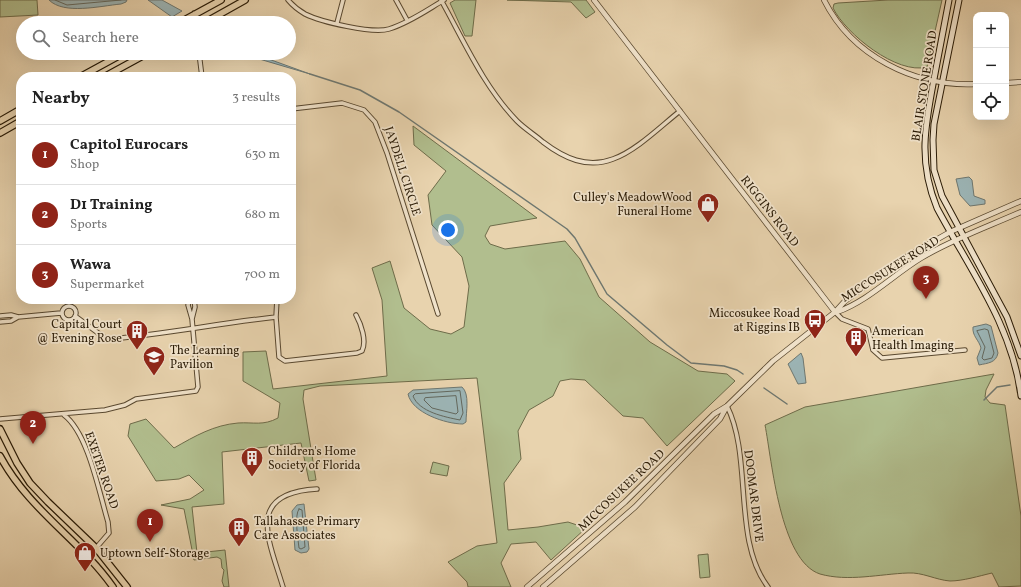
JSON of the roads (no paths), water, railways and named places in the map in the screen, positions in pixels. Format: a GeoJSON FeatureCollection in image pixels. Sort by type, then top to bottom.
{"type":"FeatureCollection","features":[{"type":"Feature","properties":{"kind":"main road"},"geometry":{"type":"LineString","coordinates":[[192,16],[221,0]]}},
{"type":"Feature","properties":{"kind":"main road"},"geometry":{"type":"LineString","coordinates":[[216,16],[245,0]]}},
{"type":"Feature","properties":{"kind":"main road","name":"BLAIR STONE ROAD"},"geometry":{"type":"LineString","coordinates":[[949,0],[925,125],[925,166],[931,193],[950,232],[998,316],[1019,371],[1021,396]]}},
{"type":"Feature","properties":{"kind":"main road","name":"BLAIR STONE ROAD"},"geometry":{"type":"LineString","coordinates":[[958,0],[933,140],[934,170],[942,196],[1007,317],[1021,356]]}},
{"type":"Feature","properties":{"kind":"main road"},"geometry":{"type":"LineString","coordinates":[[89,72],[111,60]]}},
{"type":"Feature","properties":{"kind":"main road"},"geometry":{"type":"LineString","coordinates":[[113,72],[135,60]]}},
{"type":"Feature","properties":{"kind":"main road"},"geometry":{"type":"LineString","coordinates":[[0,121],[16,112]]}},
{"type":"Feature","properties":{"kind":"main road"},"geometry":{"type":"LineString","coordinates":[[0,133],[16,124]]}},
{"type":"Feature","properties":{"kind":"main road"},"geometry":{"type":"LineString","coordinates":[[0,429],[17,463],[30,483],[96,548],[127,587]]}},
{"type":"Feature","properties":{"kind":"main road"},"geometry":{"type":"LineString","coordinates":[[0,456],[18,485],[35,505],[87,555],[113,587]]}},
{"type":"Feature","properties":{"kind":"main road"},"geometry":{"type":"LineString","coordinates":[[87,555],[96,548]]}},
{"type":"Feature","properties":{"kind":"street"},"geometry":{"type":"LineString","coordinates":[[288,0],[306,14],[337,23],[378,31],[389,29],[443,0],[488,84],[512,115],[524,127],[562,155],[588,163],[614,159],[629,151],[680,111]]}},
{"type":"Feature","properties":{"kind":"street"},"geometry":{"type":"LineString","coordinates":[[337,23],[343,0]]}},
{"type":"Feature","properties":{"kind":"street"},"geometry":{"type":"LineString","coordinates":[[396,0],[407,20]]}},
{"type":"Feature","properties":{"kind":"street","name":"RIGGINS ROAD"},"geometry":{"type":"LineString","coordinates":[[594,0],[835,312],[842,319],[868,329],[873,350],[882,358],[965,350]]}},
{"type":"Feature","properties":{"kind":"street"},"geometry":{"type":"LineString","coordinates":[[824,0],[840,26],[874,57],[906,73],[933,81],[942,83],[973,84]]}},
{"type":"Feature","properties":{"kind":"street"},"geometry":{"type":"LineString","coordinates":[[200,60],[201,72]]}},
{"type":"Feature","properties":{"kind":"street"},"geometry":{"type":"LineString","coordinates":[[1009,83],[1021,82]]}},
{"type":"Feature","properties":{"kind":"street","name":"JAYDELL CIRCLE"},"geometry":{"type":"LineString","coordinates":[[296,108],[342,103],[364,110],[375,122],[390,160],[438,314]]}},
{"type":"Feature","properties":{"kind":"street","name":"MICCOSUKEE ROAD"},"geometry":{"type":"LineString","coordinates":[[527,587],[643,485],[714,414],[727,406],[793,345],[879,275],[921,247],[958,228],[1021,201]]}},
{"type":"Feature","properties":{"kind":"street","name":"MICCOSUKEE ROAD"},"geometry":{"type":"LineString","coordinates":[[835,312],[851,307],[908,266],[963,237],[1021,212]]}},
{"type":"Feature","properties":{"kind":"street"},"geometry":{"type":"LineString","coordinates":[[0,419],[39,414],[63,414],[105,410],[125,405],[136,399],[196,391],[198,387],[193,328],[188,304]]}},
{"type":"Feature","properties":{"kind":"street"},"geometry":{"type":"LineString","coordinates":[[192,319],[195,304]]}},
{"type":"Feature","properties":{"kind":"street"},"geometry":{"type":"LineString","coordinates":[[277,304],[276,317],[279,358],[285,362],[357,354],[362,351],[363,344],[361,323],[356,315]]}},
{"type":"Feature","properties":{"kind":"street"},"geometry":{"type":"LineString","coordinates":[[61,313],[63,308],[70,305],[75,309],[75,316]]}},
{"type":"Feature","properties":{"kind":"street"},"geometry":{"type":"LineString","coordinates":[[61,313],[64,318],[68,320],[75,316]]}},
{"type":"Feature","properties":{"kind":"street"},"geometry":{"type":"LineString","coordinates":[[0,316],[18,317],[61,313]]}},
{"type":"Feature","properties":{"kind":"street"},"geometry":{"type":"LineString","coordinates":[[75,316],[105,338],[111,339],[276,317]]}},
{"type":"Feature","properties":{"kind":"street"},"geometry":{"type":"LineString","coordinates":[[0,322],[11,321],[18,317]]}},
{"type":"Feature","properties":{"kind":"street","name":"MICCOSUKEE ROAD"},"geometry":{"type":"LineString","coordinates":[[543,587],[649,493],[720,419],[727,406]]}},
{"type":"Feature","properties":{"kind":"street","name":"DOOMAR DRIVE"},"geometry":{"type":"LineString","coordinates":[[727,406],[736,429],[750,547],[757,570],[768,587]]}},
{"type":"Feature","properties":{"kind":"street","name":"EXETER ROAD"},"geometry":{"type":"LineString","coordinates":[[63,414],[73,422],[83,440],[108,522],[108,533],[96,548]]}},
{"type":"Feature","properties":{"kind":"street"},"geometry":{"type":"LineString","coordinates":[[643,485],[649,493]]}},
{"type":"Feature","properties":{"kind":"street"},"geometry":{"type":"LineString","coordinates":[[283,587],[268,537],[267,519],[273,507],[282,497],[297,491],[317,489]]}},
{"type":"Feature","properties":{"kind":"water"},"geometry":{"type":"Polygon","coordinates":[[[49,0],[127,0],[121,4],[93,8],[73,8],[56,5],[49,0]]]}},
{"type":"Feature","properties":{"kind":"water"},"geometry":{"type":"Polygon","coordinates":[[[148,0],[162,0],[182,11],[174,16],[171,16],[148,0]]]}},
{"type":"Feature","properties":{"kind":"water"},"geometry":{"type":"Polygon","coordinates":[[[263,60],[271,60],[310,74],[263,60]]]}},
{"type":"Feature","properties":{"kind":"water"},"geometry":{"type":"Polygon","coordinates":[[[969,177],[972,180],[974,196],[985,200],[985,204],[970,206],[960,195],[956,179],[969,177]]]}},
{"type":"Feature","properties":{"kind":"water"},"geometry":{"type":"Polygon","coordinates":[[[986,324],[991,326],[998,353],[993,361],[979,365],[977,358],[981,348],[974,333],[973,327],[986,324]]]}},
{"type":"Feature","properties":{"kind":"water"},"geometry":{"type":"Polygon","coordinates":[[[801,353],[806,383],[798,384],[788,364],[801,353]]]}},
{"type":"Feature","properties":{"kind":"water"},"geometry":{"type":"Polygon","coordinates":[[[462,387],[466,394],[467,403],[466,422],[463,424],[439,420],[423,412],[411,401],[408,394],[413,390],[462,387]]]}},
{"type":"Feature","properties":{"kind":"water"},"geometry":{"type":"Polygon","coordinates":[[[304,504],[309,549],[307,552],[301,553],[295,550],[292,511],[297,505],[304,504]]]}},
{"type":"Feature","properties":{"kind":"waterway"},"geometry":{"type":"LineString","coordinates":[[310,74],[360,90],[399,112],[567,229],[575,238],[607,294],[667,345],[691,363],[724,366],[737,370],[743,374]]}},
{"type":"Feature","properties":{"kind":"waterway"},"geometry":{"type":"LineString","coordinates":[[984,400],[997,387],[1010,385]]}},
{"type":"Feature","properties":{"kind":"waterway"},"geometry":{"type":"LineString","coordinates":[[764,388],[787,404]]}},
{"type":"Feature","properties":{"kind":"place","name":"Culley's MeadowWood Funeral Home"},"geometry":{"type":"Point","coordinates":[708,224]}},
{"type":"Feature","properties":{"kind":"place","name":"Wawa"},"geometry":{"type":"Point","coordinates":[926,299]}},
{"type":"Feature","properties":{"kind":"place","name":"Miccosukee Road at Riggins IB"},"geometry":{"type":"Point","coordinates":[815,340]}},
{"type":"Feature","properties":{"kind":"place","name":"Capital Court @ Evening Rose"},"geometry":{"type":"Point","coordinates":[137,350]}},
{"type":"Feature","properties":{"kind":"place","name":"American Health Imaging"},"geometry":{"type":"Point","coordinates":[856,358]}},
{"type":"Feature","properties":{"kind":"place","name":"The Learning Pavilion"},"geometry":{"type":"Point","coordinates":[154,376]}},
{"type":"Feature","properties":{"kind":"place","name":"D1 Training"},"geometry":{"type":"Point","coordinates":[33,444]}},
{"type":"Feature","properties":{"kind":"place","name":"Children's Home Society of Florida"},"geometry":{"type":"Point","coordinates":[252,478]}},
{"type":"Feature","properties":{"kind":"place","name":"Capitol Eurocars"},"geometry":{"type":"Point","coordinates":[150,542]}},
{"type":"Feature","properties":{"kind":"place","name":"Tallahassee Primary Care Associates"},"geometry":{"type":"Point","coordinates":[239,548]}},
{"type":"Feature","properties":{"kind":"place","name":"Uptown Self-Storage"},"geometry":{"type":"Point","coordinates":[85,572]}}]}
